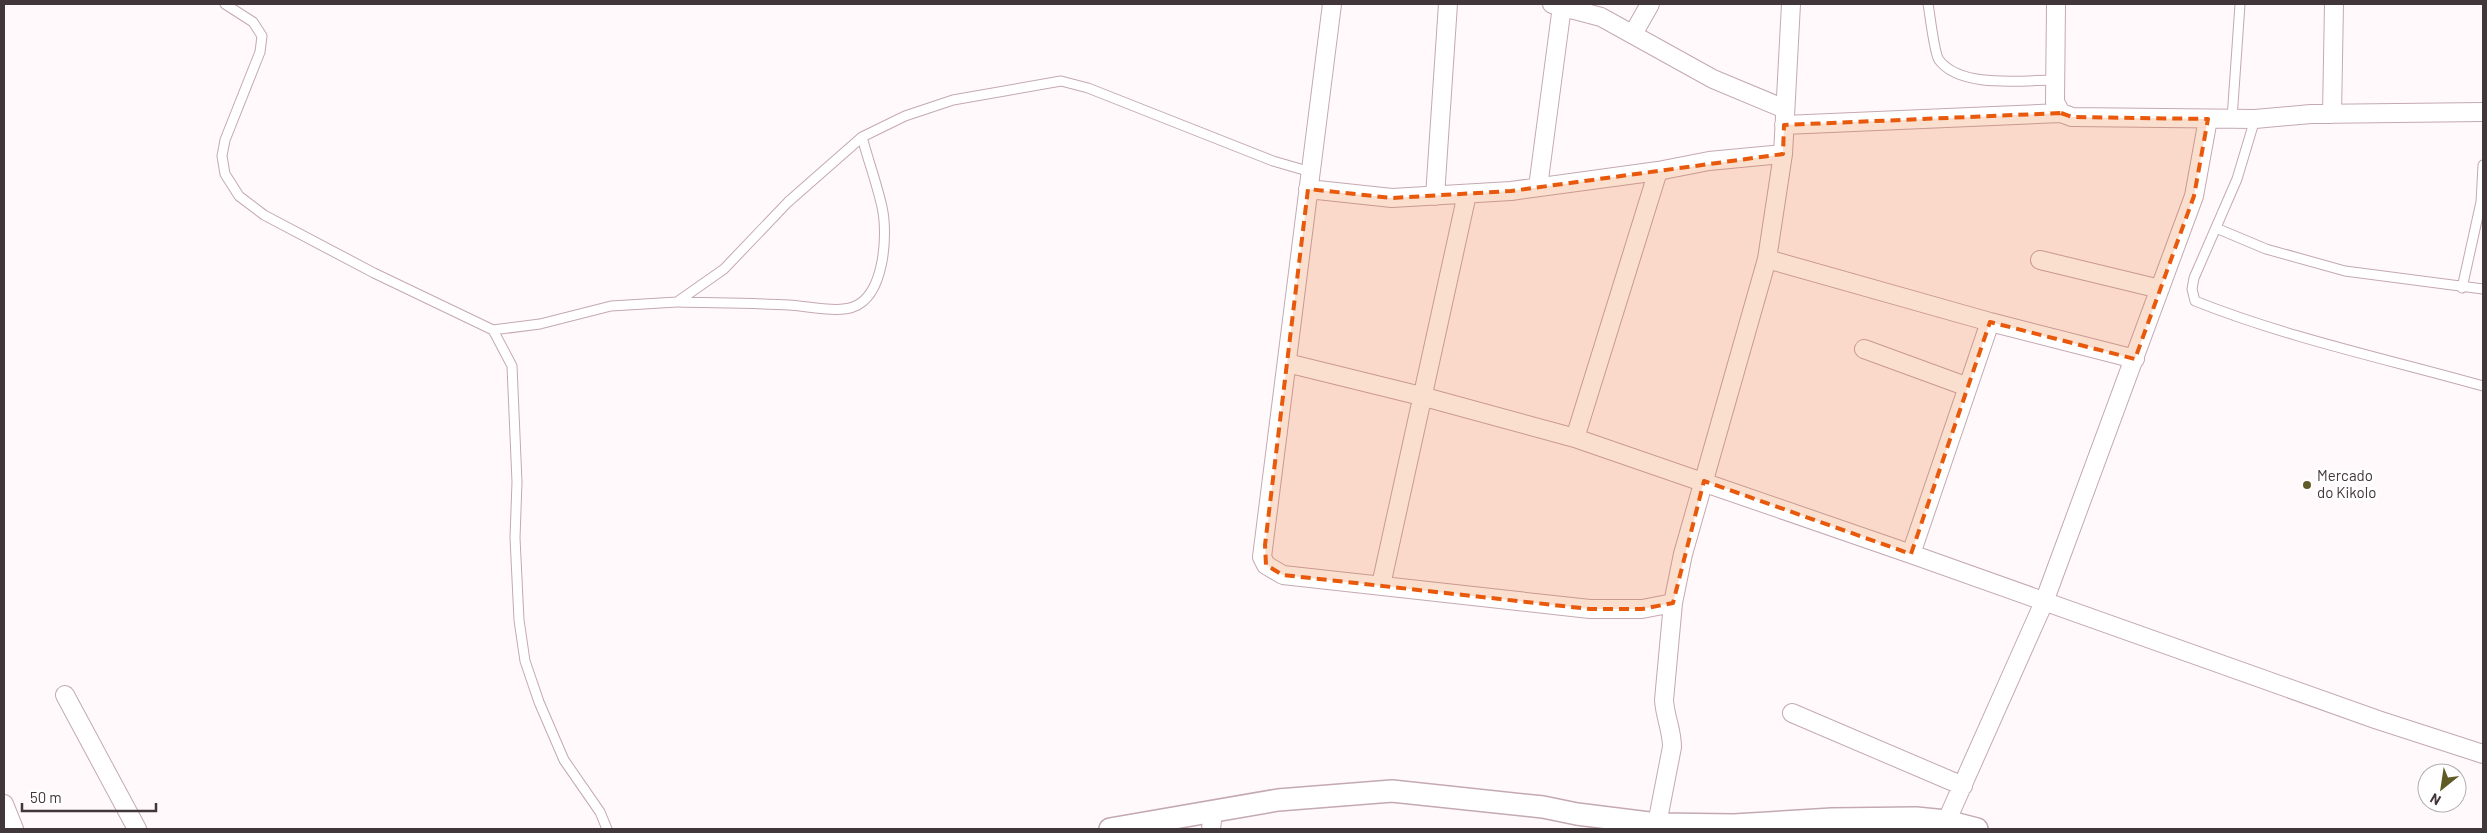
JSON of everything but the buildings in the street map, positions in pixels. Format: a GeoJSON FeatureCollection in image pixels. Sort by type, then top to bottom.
{"type":"FeatureCollection","features":[{"type":"Feature","properties":{"kind":"street"},"geometry":{"type":"LineString","coordinates":[[1332,4],[1262,557],[1266,565],[1283,575],[1590,609],[1642,609],[1673,603]]}},
{"type":"Feature","properties":{"kind":"street"},"geometry":{"type":"LineString","coordinates":[[1435,196],[1448,4]]}},
{"type":"Feature","properties":{"kind":"street"},"geometry":{"type":"LineString","coordinates":[[1633,34],[1650,4]]}},
{"type":"Feature","properties":{"kind":"street"},"geometry":{"type":"LineString","coordinates":[[1657,824],[1672,747],[1672,734],[1665,715],[1664,700],[1673,603],[1684,554],[1767,259],[1782,154],[1791,4]]}},
{"type":"Feature","properties":{"kind":"street"},"geometry":{"type":"LineString","coordinates":[[2056,4],[2056,102],[2061,113]]}},
{"type":"Feature","properties":{"kind":"street"},"geometry":{"type":"LineString","coordinates":[[2332,114],[2334,4]]}},
{"type":"Feature","properties":{"kind":"street"},"geometry":{"type":"LineString","coordinates":[[1538,187],[1557,5],[1601,17],[1784,117],[2061,113],[2072,118],[2255,119],[2332,114],[2483,112]]}},
{"type":"Feature","properties":{"kind":"street"},"geometry":{"type":"LineString","coordinates":[[1944,825],[2044,602],[2135,359],[2194,196],[2208,119]]}},
{"type":"Feature","properties":{"kind":"street"},"geometry":{"type":"LineString","coordinates":[[1309,180],[1392,198],[1435,196],[1538,187],[1658,171],[1710,161],[1782,154]]}},
{"type":"Feature","properties":{"kind":"street"},"geometry":{"type":"LineString","coordinates":[[1575,438],[1658,171]]}},
{"type":"Feature","properties":{"kind":"street"},"geometry":{"type":"LineString","coordinates":[[1381,585],[1466,194]]}},
{"type":"Feature","properties":{"kind":"street"},"geometry":{"type":"LineString","coordinates":[[1767,259],[1990,322],[2135,359]]}},
{"type":"Feature","properties":{"kind":"street"},"geometry":{"type":"LineString","coordinates":[[2040,260],[2160,289]]}},
{"type":"Feature","properties":{"kind":"street"},"geometry":{"type":"LineString","coordinates":[[1911,554],[1990,322]]}},
{"type":"Feature","properties":{"kind":"street"},"geometry":{"type":"LineString","coordinates":[[1864,349],[1968,386]]}},
{"type":"Feature","properties":{"kind":"street"},"geometry":{"type":"LineString","coordinates":[[1287,363],[1422,396],[1575,438],[1704,481],[2378,720],[2483,754]]}},
{"type":"Feature","properties":{"kind":"street"},"geometry":{"type":"LineString","coordinates":[[65,695],[137,829]]}},
{"type":"Feature","properties":{"kind":"street"},"geometry":{"type":"LineString","coordinates":[[1792,712],[1963,786]]}},
{"type":"Feature","properties":{"kind":"street"},"geometry":{"type":"LineString","coordinates":[[1110,829],[1212,820],[1278,800],[1392,792],[1543,807],[1577,814],[1657,824],[1734,825],[1880,818],[1977,829]]}},
{"type":"Feature","properties":{"kind":"street"},"geometry":{"type":"LineString","coordinates":[[4,804],[14,829]]}},
{"type":"Feature","properties":{"kind":"lane"},"geometry":{"type":"LineString","coordinates":[[225,4],[252,22],[262,36],[260,52],[225,140],[222,156],[225,174],[239,196],[264,215],[374,273],[492,330],[540,324],[611,306],[677,302],[752,303],[834,309],[854,307],[864,299],[874,286],[884,260],[882,208],[862,137]]}},
{"type":"Feature","properties":{"kind":"lane"},"geometry":{"type":"LineString","coordinates":[[1928,4],[1937,59],[1952,72],[1968,78],[1984,80],[2056,80]]}},
{"type":"Feature","properties":{"kind":"lane"},"geometry":{"type":"LineString","coordinates":[[2232,118],[2240,4]]}},
{"type":"Feature","properties":{"kind":"lane"},"geometry":{"type":"LineString","coordinates":[[677,302],[724,269],[788,202],[862,137],[905,116],[953,100],[1061,81],[1088,88],[1273,161],[1309,180]]}},
{"type":"Feature","properties":{"kind":"lane"},"geometry":{"type":"LineString","coordinates":[[2255,119],[2238,178],[2194,278],[2192,289],[2195,301],[2282,331],[2483,386]]}},
{"type":"Feature","properties":{"kind":"lane"},"geometry":{"type":"LineString","coordinates":[[2462,288],[2481,202],[2483,165]]}},
{"type":"Feature","properties":{"kind":"lane"},"geometry":{"type":"LineString","coordinates":[[2216,228],[2266,249],[2345,271],[2462,288],[2483,289]]}},
{"type":"Feature","properties":{"kind":"lane"},"geometry":{"type":"LineString","coordinates":[[492,330],[512,366],[517,482],[514,538],[519,620],[525,661],[539,702],[564,760],[600,812],[607,829]]}},
{"type":"Feature","properties":{"kind":"highlighted area"},"geometry":{"type":"Polygon","coordinates":[[[2061,113],[2072,117],[2208,119],[2194,196],[2135,359],[1990,322],[1911,554],[1704,481],[1673,603],[1642,609],[1590,609],[1283,575],[1266,565],[1265,545],[1308,189],[1392,198],[1511,191],[1783,154],[1784,125],[2061,113]]]}},
{"type":"Feature","properties":{"kind":"place","name":"Mercado do Kikolo"},"geometry":{"type":"Point","coordinates":[2307,485]}}]}
